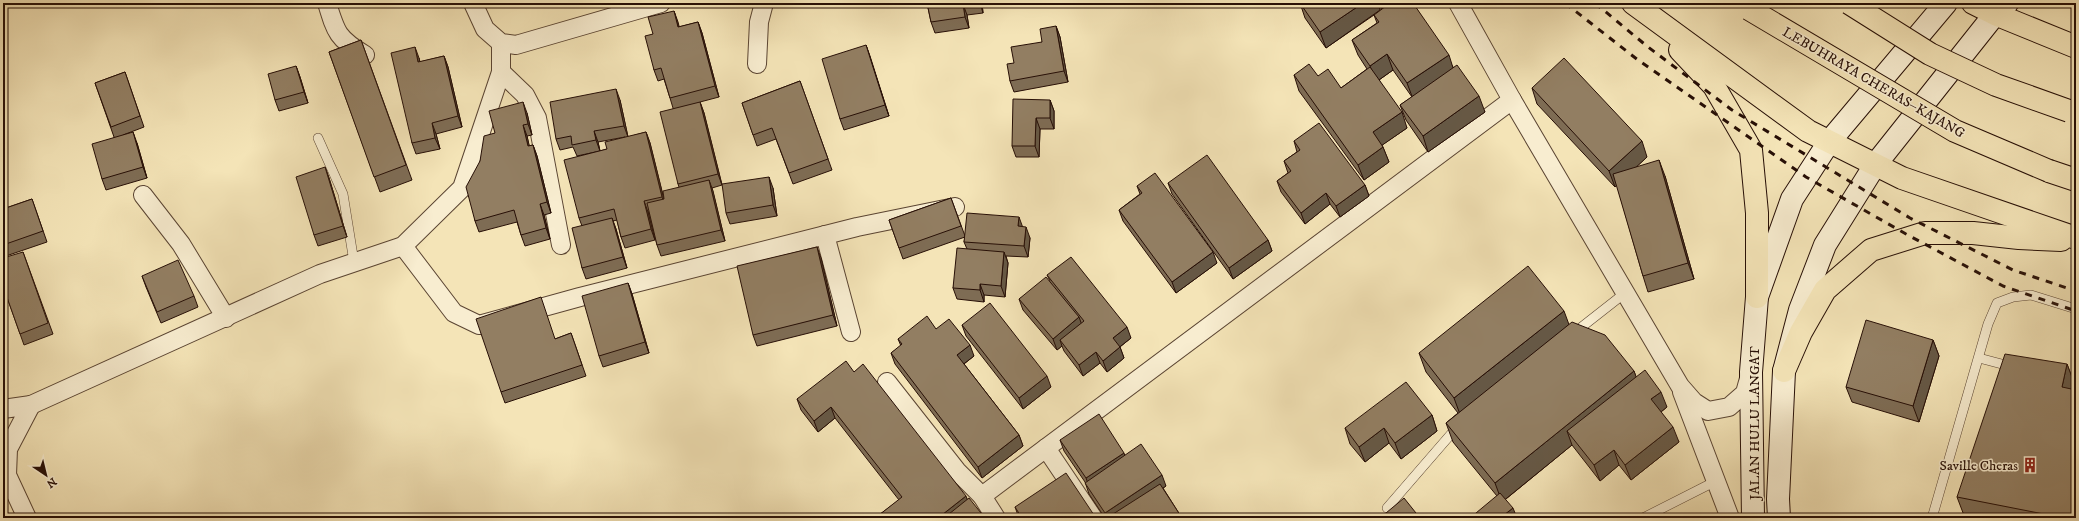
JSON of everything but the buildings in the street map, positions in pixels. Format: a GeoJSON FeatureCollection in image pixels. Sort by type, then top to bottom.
{"type":"FeatureCollection","features":[{"type":"Feature","properties":{"kind":"highway"},"geometry":{"type":"LineString","coordinates":[[1632,3],[1808,131],[1902,178],[2076,239]]}},
{"type":"Feature","properties":{"kind":"highway"},"geometry":{"type":"LineString","coordinates":[[1632,3],[1714,86],[1751,150],[1756,214],[1757,297]]}},
{"type":"Feature","properties":{"kind":"highway"},"geometry":{"type":"LineString","coordinates":[[1849,3],[1930,54],[1996,85],[2072,113]]}},
{"type":"Feature","properties":{"kind":"highway"},"geometry":{"type":"LineString","coordinates":[[1973,3],[2001,9],[2076,47]]}},
{"type":"Feature","properties":{"kind":"highway","name":"LEBUHRAYA CHERAS–KAJANG"},"geometry":{"type":"LineString","coordinates":[[1746,6],[1956,131],[2049,171],[2076,180]]}},
{"type":"Feature","properties":{"kind":"highway"},"geometry":{"type":"LineString","coordinates":[[1784,371],[1801,332],[1825,290],[1871,250],[1925,233],[1973,233],[2019,238],[2076,239]]}},
{"type":"Feature","properties":{"kind":"main road","name":"JALAN HULU LANGAT"},"geometry":{"type":"LineString","coordinates":[[1754,518],[1751,372],[1757,297],[1792,199],[1829,142],[1946,3]]}},
{"type":"Feature","properties":{"kind":"main road","name":"JALAN HULU LANGAT"},"geometry":{"type":"LineString","coordinates":[[1779,518],[1780,433],[1784,371],[1800,310],[1825,245],[1875,165],[2001,9]]}},
{"type":"Feature","properties":{"kind":"street"},"geometry":{"type":"LineString","coordinates":[[327,3],[334,28],[346,44],[365,55]]}},
{"type":"Feature","properties":{"kind":"street"},"geometry":{"type":"LineString","coordinates":[[473,3],[485,29],[501,43],[516,45],[661,3]]}},
{"type":"Feature","properties":{"kind":"street"},"geometry":{"type":"LineString","coordinates":[[757,64],[758,22],[764,3]]}},
{"type":"Feature","properties":{"kind":"street"},"geometry":{"type":"LineString","coordinates":[[1458,3],[1512,100],[1680,386],[1730,518]]}},
{"type":"Feature","properties":{"kind":"street"},"geometry":{"type":"LineString","coordinates":[[3,409],[31,406],[320,274],[403,246],[462,188],[501,72],[501,43]]}},
{"type":"Feature","properties":{"kind":"street"},"geometry":{"type":"LineString","coordinates":[[501,72],[525,95],[536,118],[561,245]]}},
{"type":"Feature","properties":{"kind":"street"},"geometry":{"type":"LineString","coordinates":[[982,496],[1512,100]]}},
{"type":"Feature","properties":{"kind":"street"},"geometry":{"type":"LineString","coordinates":[[143,194],[181,244],[226,318]]}},
{"type":"Feature","properties":{"kind":"street"},"geometry":{"type":"LineString","coordinates":[[403,246],[454,314],[479,325],[580,297],[825,235],[955,207]]}},
{"type":"Feature","properties":{"kind":"street"},"geometry":{"type":"LineString","coordinates":[[825,235],[851,332]]}},
{"type":"Feature","properties":{"kind":"street"},"geometry":{"type":"LineString","coordinates":[[1680,386],[1694,402],[1708,410],[1729,407],[1745,393],[1751,372]]}},
{"type":"Feature","properties":{"kind":"street"},"geometry":{"type":"LineString","coordinates":[[888,382],[957,471],[982,496],[996,518]]}},
{"type":"Feature","properties":{"kind":"street"},"geometry":{"type":"LineString","coordinates":[[27,518],[7,475],[7,462],[8,449],[31,406]]}},
{"type":"Feature","properties":{"kind":"street"},"geometry":{"type":"LineString","coordinates":[[1046,448],[1093,518]]}},
{"type":"Feature","properties":{"kind":"lane"},"geometry":{"type":"LineString","coordinates":[[318,138],[343,194],[354,262]]}},
{"type":"Feature","properties":{"kind":"lane"},"geometry":{"type":"LineString","coordinates":[[1569,337],[1625,293]]}},
{"type":"Feature","properties":{"kind":"lane"},"geometry":{"type":"LineString","coordinates":[[1932,518],[1988,324],[1997,303],[2013,297],[2031,295],[2076,309]]}},
{"type":"Feature","properties":{"kind":"lane"},"geometry":{"type":"LineString","coordinates":[[1979,358],[2024,370]]}},
{"type":"Feature","properties":{"kind":"lane"},"geometry":{"type":"LineString","coordinates":[[1387,508],[1463,421]]}},
{"type":"Feature","properties":{"kind":"lane"},"geometry":{"type":"LineString","coordinates":[[1643,518],[1716,481]]}},
{"type":"Feature","properties":{"kind":"railway"},"geometry":{"type":"LineString","coordinates":[[1565,3],[1638,60],[1806,177],[1906,234],[2003,286],[2076,311]]}},
{"type":"Feature","properties":{"kind":"railway"},"geometry":{"type":"LineString","coordinates":[[1595,3],[1648,47],[1732,110],[1910,218],[2013,270],[2076,291]]}},
{"type":"Feature","properties":{"kind":"place","name":"Saville Cheras"},"geometry":{"type":"Point","coordinates":[2030,465]}}]}
